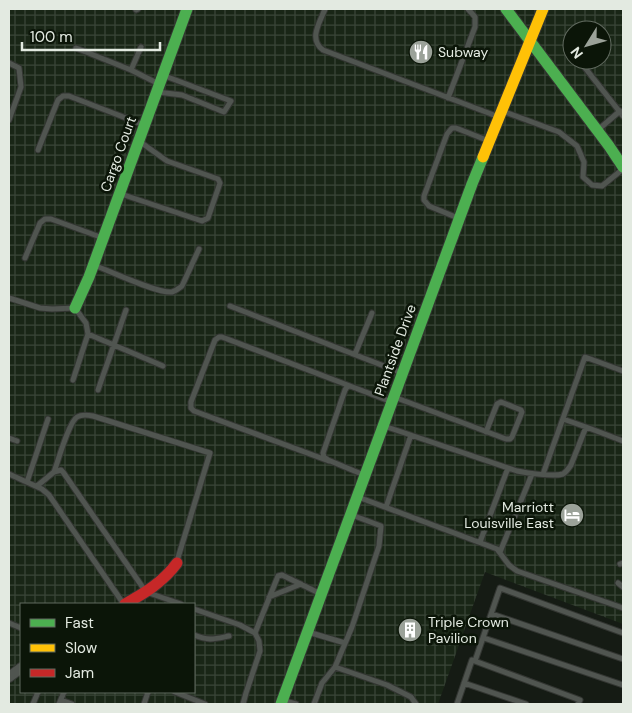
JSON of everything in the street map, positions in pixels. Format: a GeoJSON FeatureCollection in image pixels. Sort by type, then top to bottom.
{"type":"FeatureCollection","features":[{"type":"Feature","properties":{"kind":"street","name":"Cargo Court"},"geometry":{"type":"LineString","coordinates":[[75,308],[120,194],[187,9]]}},
{"type":"Feature","properties":{"kind":"street"},"geometry":{"type":"LineString","coordinates":[[506,9],[597,130],[623,168]]}},
{"type":"Feature","properties":{"kind":"street","name":"Plantside Drive"},"geometry":{"type":"LineString","coordinates":[[282,702],[459,218],[543,9]]}},
{"type":"Feature","properties":{"kind":"street"},"geometry":{"type":"LineString","coordinates":[[126,603],[155,587],[166,578],[177,562]]}},
{"type":"Feature","properties":{"kind":"street"},"geometry":{"type":"LineString","coordinates":[[9,677],[20,669]]}},
{"type":"Feature","properties":{"kind":"lane"},"geometry":{"type":"LineString","coordinates":[[326,9],[315,36],[315,42],[322,50],[448,98],[559,132],[577,146],[584,162],[583,177],[592,185],[602,186],[623,168]]}},
{"type":"Feature","properties":{"kind":"lane"},"geometry":{"type":"LineString","coordinates":[[448,98],[475,27],[475,17],[468,9]]}},
{"type":"Feature","properties":{"kind":"lane"},"geometry":{"type":"LineString","coordinates":[[131,70],[141,47]]}},
{"type":"Feature","properties":{"kind":"lane"},"geometry":{"type":"LineString","coordinates":[[76,48],[131,70],[182,95],[224,112],[231,101],[160,84]]}},
{"type":"Feature","properties":{"kind":"lane"},"geometry":{"type":"LineString","coordinates":[[9,63],[19,68],[21,86],[9,120]]}},
{"type":"Feature","properties":{"kind":"lane"},"geometry":{"type":"LineString","coordinates":[[587,70],[621,114],[597,130]]}},
{"type":"Feature","properties":{"kind":"lane"},"geometry":{"type":"LineString","coordinates":[[38,150],[58,100],[62,96],[69,96],[145,125]]}},
{"type":"Feature","properties":{"kind":"lane"},"geometry":{"type":"LineString","coordinates":[[459,218],[429,206],[424,200],[447,134],[452,128],[456,128],[490,141]]}},
{"type":"Feature","properties":{"kind":"lane"},"geometry":{"type":"LineString","coordinates":[[120,194],[202,221],[208,218],[220,183],[218,179],[167,161],[139,141]]}},
{"type":"Feature","properties":{"kind":"lane"},"geometry":{"type":"LineString","coordinates":[[25,258],[40,224],[45,220],[50,219],[103,238]]}},
{"type":"Feature","properties":{"kind":"lane"},"geometry":{"type":"LineString","coordinates":[[93,265],[157,290],[170,292],[182,286],[199,249]]}},
{"type":"Feature","properties":{"kind":"lane"},"geometry":{"type":"LineString","coordinates":[[9,298],[40,308],[75,308],[86,323],[88,334],[73,380]]}},
{"type":"Feature","properties":{"kind":"lane"},"geometry":{"type":"LineString","coordinates":[[230,306],[403,373]]}},
{"type":"Feature","properties":{"kind":"lane"},"geometry":{"type":"LineString","coordinates":[[98,390],[126,310]]}},
{"type":"Feature","properties":{"kind":"lane"},"geometry":{"type":"LineString","coordinates":[[355,354],[372,314]]}},
{"type":"Feature","properties":{"kind":"lane"},"geometry":{"type":"LineString","coordinates":[[88,334],[163,366]]}},
{"type":"Feature","properties":{"kind":"lane"},"geometry":{"type":"LineString","coordinates":[[365,475],[194,411],[191,408],[191,402],[215,340],[222,337],[350,386],[393,399],[486,432],[506,439],[512,437],[522,412],[521,410],[499,402],[486,432]]}},
{"type":"Feature","properties":{"kind":"lane"},"geometry":{"type":"LineString","coordinates":[[543,474],[585,357],[623,371]]}},
{"type":"Feature","properties":{"kind":"lane"},"geometry":{"type":"LineString","coordinates":[[329,461],[324,457],[323,453],[344,390],[350,386]]}},
{"type":"Feature","properties":{"kind":"lane"},"geometry":{"type":"LineString","coordinates":[[54,472],[71,424],[77,417],[83,415],[93,416],[210,454],[177,562]]}},
{"type":"Feature","properties":{"kind":"lane"},"geometry":{"type":"LineString","coordinates":[[27,482],[48,419]]}},
{"type":"Feature","properties":{"kind":"lane"},"geometry":{"type":"LineString","coordinates":[[563,419],[623,441]]}},
{"type":"Feature","properties":{"kind":"lane"},"geometry":{"type":"LineString","coordinates":[[384,425],[508,468],[532,474],[563,474],[568,470],[586,427]]}},
{"type":"Feature","properties":{"kind":"lane"},"geometry":{"type":"LineString","coordinates":[[386,508],[411,435]]}},
{"type":"Feature","properties":{"kind":"lane"},"geometry":{"type":"LineString","coordinates":[[9,438],[17,441]]}},
{"type":"Feature","properties":{"kind":"lane"},"geometry":{"type":"LineString","coordinates":[[480,542],[508,468]]}},
{"type":"Feature","properties":{"kind":"lane"},"geometry":{"type":"LineString","coordinates":[[37,486],[54,472],[61,470],[146,592],[179,603]]}},
{"type":"Feature","properties":{"kind":"lane"},"geometry":{"type":"LineString","coordinates":[[9,474],[42,488],[49,495],[123,603]]}},
{"type":"Feature","properties":{"kind":"lane"},"geometry":{"type":"LineString","coordinates":[[500,552],[532,474]]}},
{"type":"Feature","properties":{"kind":"lane"},"geometry":{"type":"LineString","coordinates":[[357,497],[497,549],[509,565],[517,571],[623,607]]}},
{"type":"Feature","properties":{"kind":"lane"},"geometry":{"type":"LineString","coordinates":[[314,704],[322,683],[335,667],[352,627],[378,546],[380,526],[351,515]]}},
{"type":"Feature","properties":{"kind":"lane"},"geometry":{"type":"LineString","coordinates":[[255,633],[278,576],[282,575],[322,594]]}},
{"type":"Feature","properties":{"kind":"lane"},"geometry":{"type":"LineString","coordinates":[[618,583],[623,587]]}},
{"type":"Feature","properties":{"kind":"lane"},"geometry":{"type":"LineString","coordinates":[[269,597],[302,584]]}},
{"type":"Feature","properties":{"kind":"lane"},"geometry":{"type":"LineString","coordinates":[[476,662],[500,588],[623,633]]}},
{"type":"Feature","properties":{"kind":"lane"},"geometry":{"type":"LineString","coordinates":[[195,608],[240,625],[255,633],[259,641],[260,651],[243,704]]}},
{"type":"Feature","properties":{"kind":"lane"},"geometry":{"type":"LineString","coordinates":[[492,614],[623,659]]}},
{"type":"Feature","properties":{"kind":"lane"},"geometry":{"type":"LineString","coordinates":[[308,632],[345,643]]}},
{"type":"Feature","properties":{"kind":"lane"},"geometry":{"type":"LineString","coordinates":[[195,635],[211,640],[230,636]]}},
{"type":"Feature","properties":{"kind":"lane"},"geometry":{"type":"LineString","coordinates":[[484,638],[623,685]]}},
{"type":"Feature","properties":{"kind":"lane"},"geometry":{"type":"LineString","coordinates":[[457,704],[472,660],[580,700],[578,704]]}},
{"type":"Feature","properties":{"kind":"lane"},"geometry":{"type":"LineString","coordinates":[[335,667],[387,685],[411,697],[416,704]]}},
{"type":"Feature","properties":{"kind":"lane"},"geometry":{"type":"LineString","coordinates":[[464,683],[526,704]]}},
{"type":"Feature","properties":{"kind":"lane"},"geometry":{"type":"LineString","coordinates":[[178,693],[206,704]]}},
{"type":"Feature","properties":{"kind":"lane"},"geometry":{"type":"LineString","coordinates":[[60,702],[72,704]]}},
{"type":"Feature","properties":{"kind":"lane"},"geometry":{"type":"LineString","coordinates":[[282,702],[296,704]]}},
{"type":"Feature","properties":{"kind":"shaded area"},"geometry":{"type":"Polygon","coordinates":[[[9,9],[623,9],[623,624],[485,572],[438,704],[9,704],[9,9]]]}},
{"type":"Feature","properties":{"kind":"traffic: fast"},"geometry":{"type":"LineString","coordinates":[[75,308],[89,277],[187,9]]}},
{"type":"Feature","properties":{"kind":"traffic: fast"},"geometry":{"type":"LineString","coordinates":[[506,9],[623,167]]}},
{"type":"Feature","properties":{"kind":"traffic: fast"},"geometry":{"type":"LineString","coordinates":[[281,704],[483,157]]}},
{"type":"Feature","properties":{"kind":"traffic: slow"},"geometry":{"type":"LineString","coordinates":[[483,157],[543,9]]}},
{"type":"Feature","properties":{"kind":"traffic: jam"},"geometry":{"type":"LineString","coordinates":[[127,603],[140,596],[166,576],[177,563]]}},
{"type":"Feature","properties":{"kind":"place","name":"Subway"},"geometry":{"type":"Point","coordinates":[421,52]}},
{"type":"Feature","properties":{"kind":"place","name":"Marriott Louisville East"},"geometry":{"type":"Point","coordinates":[572,515]}},
{"type":"Feature","properties":{"kind":"place","name":"Triple Crown Pavilion"},"geometry":{"type":"Point","coordinates":[410,630]}}]}
